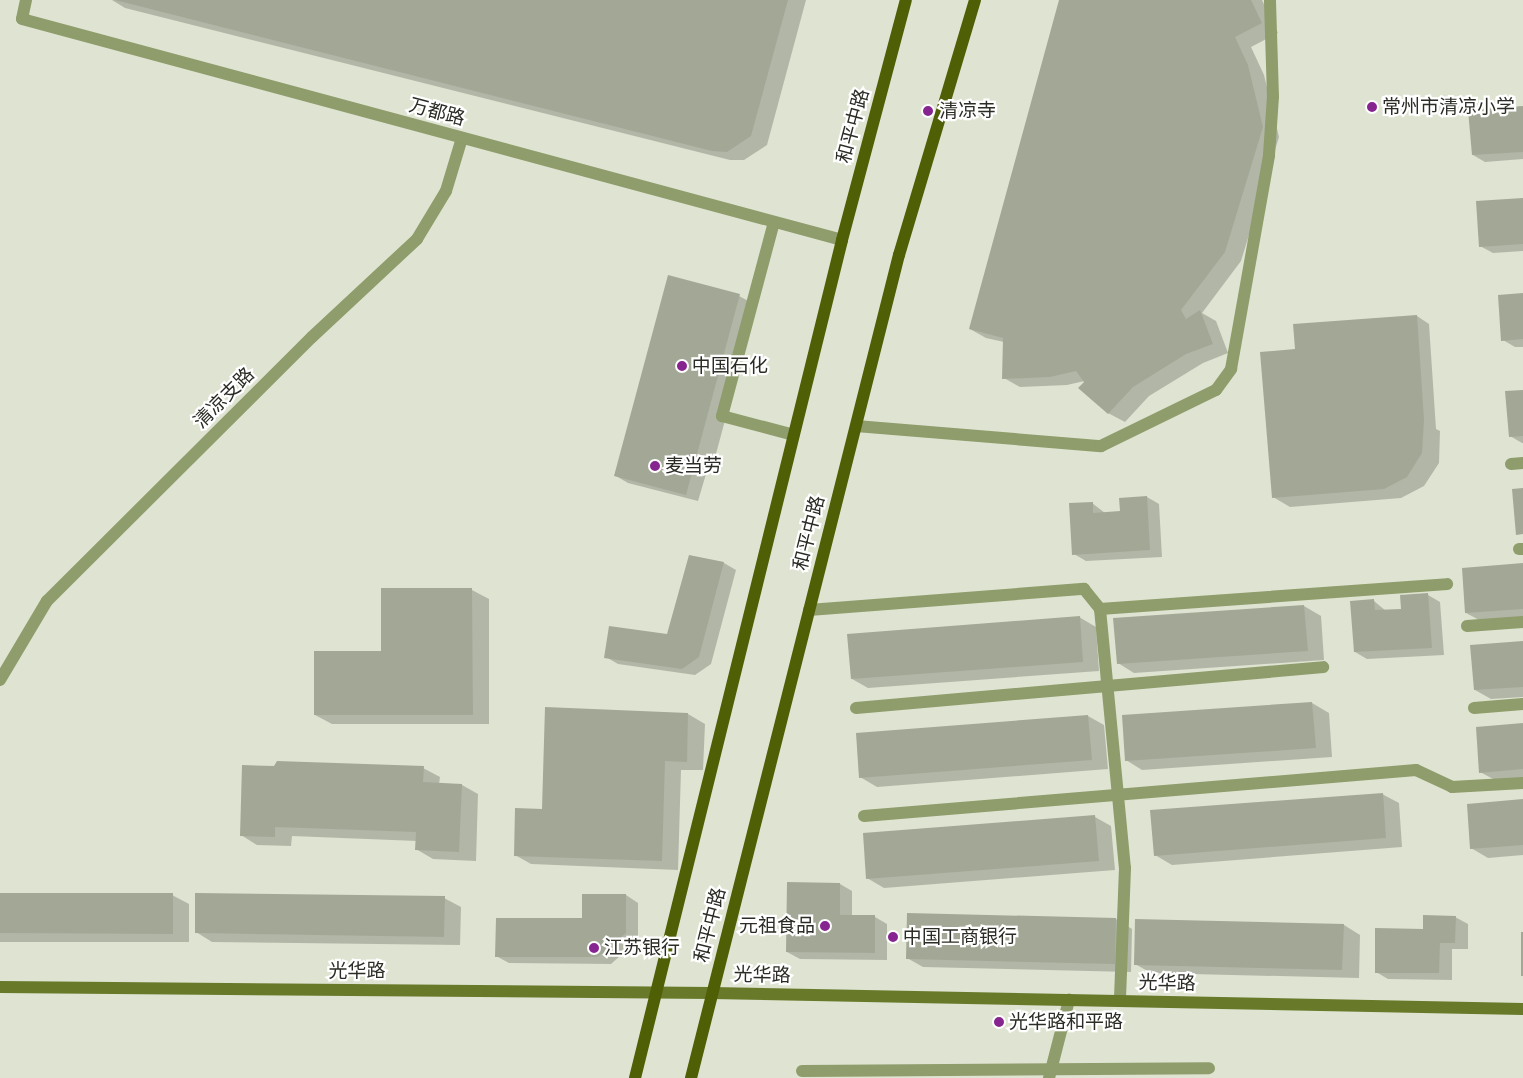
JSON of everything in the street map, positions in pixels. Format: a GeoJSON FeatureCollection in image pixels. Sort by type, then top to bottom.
{"type":"FeatureCollection","features":[{"type":"Feature","properties":{"kind":"main road","name":"和平中路"},"geometry":{"type":"LineString","coordinates":[[635,1078],[842,240],[906,0]]}},
{"type":"Feature","properties":{"kind":"main road","name":"和平中路"},"geometry":{"type":"LineString","coordinates":[[691,1078],[899,255],[975,0]]}},
{"type":"Feature","properties":{"kind":"main road","name":"光华路"},"geometry":{"type":"LineString","coordinates":[[0,987],[712,992],[1523,1009]]}},
{"type":"Feature","properties":{"kind":"street","name":"万都路"},"geometry":{"type":"LineString","coordinates":[[26,0],[22,19],[842,240]]}},
{"type":"Feature","properties":{"kind":"street"},"geometry":{"type":"LineString","coordinates":[[856,426],[1101,446],[1216,390],[1231,368],[1269,155],[1273,97],[1270,0]]}},
{"type":"Feature","properties":{"kind":"street","name":"清凉支路"},"geometry":{"type":"LineString","coordinates":[[0,680],[47,601],[312,337],[417,239],[446,191],[462,138]]}},
{"type":"Feature","properties":{"kind":"street"},"geometry":{"type":"LineString","coordinates":[[774,222],[722,416],[794,435]]}},
{"type":"Feature","properties":{"kind":"street"},"geometry":{"type":"LineString","coordinates":[[1100,609],[1448,584]]}},
{"type":"Feature","properties":{"kind":"street"},"geometry":{"type":"LineString","coordinates":[[809,610],[1084,589],[1100,609],[1125,868],[1120,1001]]}},
{"type":"Feature","properties":{"kind":"street"},"geometry":{"type":"LineString","coordinates":[[1467,626],[1523,622]]}},
{"type":"Feature","properties":{"kind":"street"},"geometry":{"type":"LineString","coordinates":[[856,708],[1323,667]]}},
{"type":"Feature","properties":{"kind":"street"},"geometry":{"type":"LineString","coordinates":[[1474,708],[1523,704]]}},
{"type":"Feature","properties":{"kind":"street"},"geometry":{"type":"LineString","coordinates":[[864,816],[1416,770],[1452,787],[1523,783]]}},
{"type":"Feature","properties":{"kind":"street"},"geometry":{"type":"LineString","coordinates":[[1050,1073],[1069,1000]]}},
{"type":"Feature","properties":{"kind":"street"},"geometry":{"type":"LineString","coordinates":[[802,1071],[1050,1073],[1209,1068]]}},
{"type":"Feature","properties":{"kind":"building"},"geometry":{"type":"Polygon","coordinates":[[[115,0],[788,0],[751,136],[727,152],[712,151],[115,0]]]}},
{"type":"Feature","properties":{"kind":"building"},"geometry":{"type":"Polygon","coordinates":[[[1059,0],[1251,0],[1262,23],[1235,37],[1248,65],[1263,127],[1225,252],[1181,310],[1186,319],[1200,310],[1213,344],[1186,354],[1133,387],[1108,414],[1078,388],[1084,382],[1076,371],[1050,377],[1002,379],[1003,338],[969,329],[1059,0]]]}},
{"type":"Feature","properties":{"kind":"building"},"geometry":{"type":"Polygon","coordinates":[[[1523,106],[1523,152],[1472,155],[1468,110],[1523,106]]]}},
{"type":"Feature","properties":{"kind":"building"},"geometry":{"type":"Polygon","coordinates":[[[1523,198],[1523,244],[1479,247],[1476,201],[1523,198]]]}},
{"type":"Feature","properties":{"kind":"building","name":"中国石化"},"geometry":{"type":"Polygon","coordinates":[[[668,275],[740,294],[686,495],[614,476],[668,275]]]}},
{"type":"Feature","properties":{"kind":"building"},"geometry":{"type":"Polygon","coordinates":[[[1523,293],[1523,339],[1501,341],[1498,295],[1523,293]]]}},
{"type":"Feature","properties":{"kind":"building"},"geometry":{"type":"Polygon","coordinates":[[[1417,315],[1424,420],[1422,453],[1407,477],[1384,489],[1272,498],[1260,352],[1295,349],[1293,324],[1417,315]]]}},
{"type":"Feature","properties":{"kind":"building"},"geometry":{"type":"Polygon","coordinates":[[[1523,390],[1523,436],[1509,437],[1505,391],[1523,390]]]}},
{"type":"Feature","properties":{"kind":"building"},"geometry":{"type":"Polygon","coordinates":[[[1523,488],[1523,534],[1516,535],[1512,489],[1523,488]]]}},
{"type":"Feature","properties":{"kind":"building"},"geometry":{"type":"Polygon","coordinates":[[[1147,496],[1150,550],[1072,555],[1069,503],[1093,502],[1093,513],[1120,511],[1119,498],[1147,496]]]}},
{"type":"Feature","properties":{"kind":"building"},"geometry":{"type":"Polygon","coordinates":[[[689,555],[724,562],[699,657],[682,669],[604,658],[609,626],[667,634],[689,555]]]}},
{"type":"Feature","properties":{"kind":"building"},"geometry":{"type":"Polygon","coordinates":[[[1523,563],[1523,609],[1465,613],[1462,568],[1523,563]]]}},
{"type":"Feature","properties":{"kind":"building"},"geometry":{"type":"Polygon","coordinates":[[[381,588],[472,588],[473,715],[314,715],[314,651],[381,651],[381,588]]]}},
{"type":"Feature","properties":{"kind":"building"},"geometry":{"type":"Polygon","coordinates":[[[1428,593],[1432,648],[1354,652],[1350,601],[1374,599],[1375,610],[1401,609],[1400,595],[1428,593]]]}},
{"type":"Feature","properties":{"kind":"building"},"geometry":{"type":"Polygon","coordinates":[[[1304,605],[1308,651],[1117,664],[1113,618],[1304,605]]]}},
{"type":"Feature","properties":{"kind":"building"},"geometry":{"type":"Polygon","coordinates":[[[1080,616],[1083,662],[851,679],[847,634],[1080,616]]]}},
{"type":"Feature","properties":{"kind":"building"},"geometry":{"type":"Polygon","coordinates":[[[1523,641],[1523,687],[1474,690],[1470,645],[1523,641]]]}},
{"type":"Feature","properties":{"kind":"building"},"geometry":{"type":"Polygon","coordinates":[[[1312,702],[1316,748],[1125,761],[1122,715],[1312,702]]]}},
{"type":"Feature","properties":{"kind":"building"},"geometry":{"type":"Polygon","coordinates":[[[545,707],[688,713],[687,762],[665,761],[662,861],[514,856],[515,808],[542,809],[545,707]]]}},
{"type":"Feature","properties":{"kind":"building"},"geometry":{"type":"Polygon","coordinates":[[[1088,715],[1092,760],[859,778],[856,733],[1088,715]]]}},
{"type":"Feature","properties":{"kind":"building"},"geometry":{"type":"Polygon","coordinates":[[[1523,723],[1523,769],[1479,773],[1476,727],[1523,723]]]}},
{"type":"Feature","properties":{"kind":"building"},"geometry":{"type":"Polygon","coordinates":[[[277,761],[424,766],[423,782],[462,784],[459,852],[415,850],[416,832],[275,827],[275,837],[240,836],[242,765],[274,766],[277,761]]]}},
{"type":"Feature","properties":{"kind":"building"},"geometry":{"type":"Polygon","coordinates":[[[1383,793],[1386,838],[1154,856],[1150,810],[1383,793]]]}},
{"type":"Feature","properties":{"kind":"building"},"geometry":{"type":"Polygon","coordinates":[[[1523,799],[1523,845],[1470,849],[1467,804],[1523,799]]]}},
{"type":"Feature","properties":{"kind":"building"},"geometry":{"type":"Polygon","coordinates":[[[1095,815],[1099,861],[866,879],[863,833],[1095,815]]]}},
{"type":"Feature","properties":{"kind":"building"},"geometry":{"type":"Polygon","coordinates":[[[787,882],[840,883],[840,915],[875,915],[875,953],[786,952],[787,882]]]}},
{"type":"Feature","properties":{"kind":"building"},"geometry":{"type":"Polygon","coordinates":[[[0,893],[173,893],[173,934],[0,933],[0,893]]]}},
{"type":"Feature","properties":{"kind":"building"},"geometry":{"type":"Polygon","coordinates":[[[195,893],[445,896],[444,937],[195,933],[195,893]]]}},
{"type":"Feature","properties":{"kind":"building"},"geometry":{"type":"Polygon","coordinates":[[[582,894],[626,894],[626,933],[598,957],[495,957],[496,918],[582,918],[582,894]]]}},
{"type":"Feature","properties":{"kind":"building"},"geometry":{"type":"Polygon","coordinates":[[[907,913],[1116,918],[1115,964],[906,959],[907,913]]]}},
{"type":"Feature","properties":{"kind":"building"},"geometry":{"type":"Polygon","coordinates":[[[1423,915],[1456,916],[1455,943],[1440,943],[1439,973],[1375,973],[1375,928],[1423,929],[1423,915]]]}},
{"type":"Feature","properties":{"kind":"building"},"geometry":{"type":"Polygon","coordinates":[[[1135,919],[1344,924],[1342,970],[1134,965],[1135,919]]]}},
{"type":"Feature","properties":{"kind":"building"},"geometry":{"type":"Polygon","coordinates":[[[1521,932],[1523,932],[1523,976],[1521,976],[1521,932]]]}},
{"type":"Feature","properties":{"kind":"place","name":"常州市清凉小学"},"geometry":{"type":"Point","coordinates":[1372,107]}},
{"type":"Feature","properties":{"kind":"place","name":"清凉寺"},"geometry":{"type":"Point","coordinates":[928,111]}},
{"type":"Feature","properties":{"kind":"place","name":"中国石化"},"geometry":{"type":"Point","coordinates":[682,366]}},
{"type":"Feature","properties":{"kind":"place","name":"麦当劳"},"geometry":{"type":"Point","coordinates":[655,466]}},
{"type":"Feature","properties":{"kind":"place","name":"元祖食品"},"geometry":{"type":"Point","coordinates":[825,926]}},
{"type":"Feature","properties":{"kind":"place","name":"中国工商银行"},"geometry":{"type":"Point","coordinates":[893,937]}},
{"type":"Feature","properties":{"kind":"place","name":"江苏银行"},"geometry":{"type":"Point","coordinates":[594,948]}},
{"type":"Feature","properties":{"kind":"place","name":"光华路和平路"},"geometry":{"type":"Point","coordinates":[999,1022]}}]}
